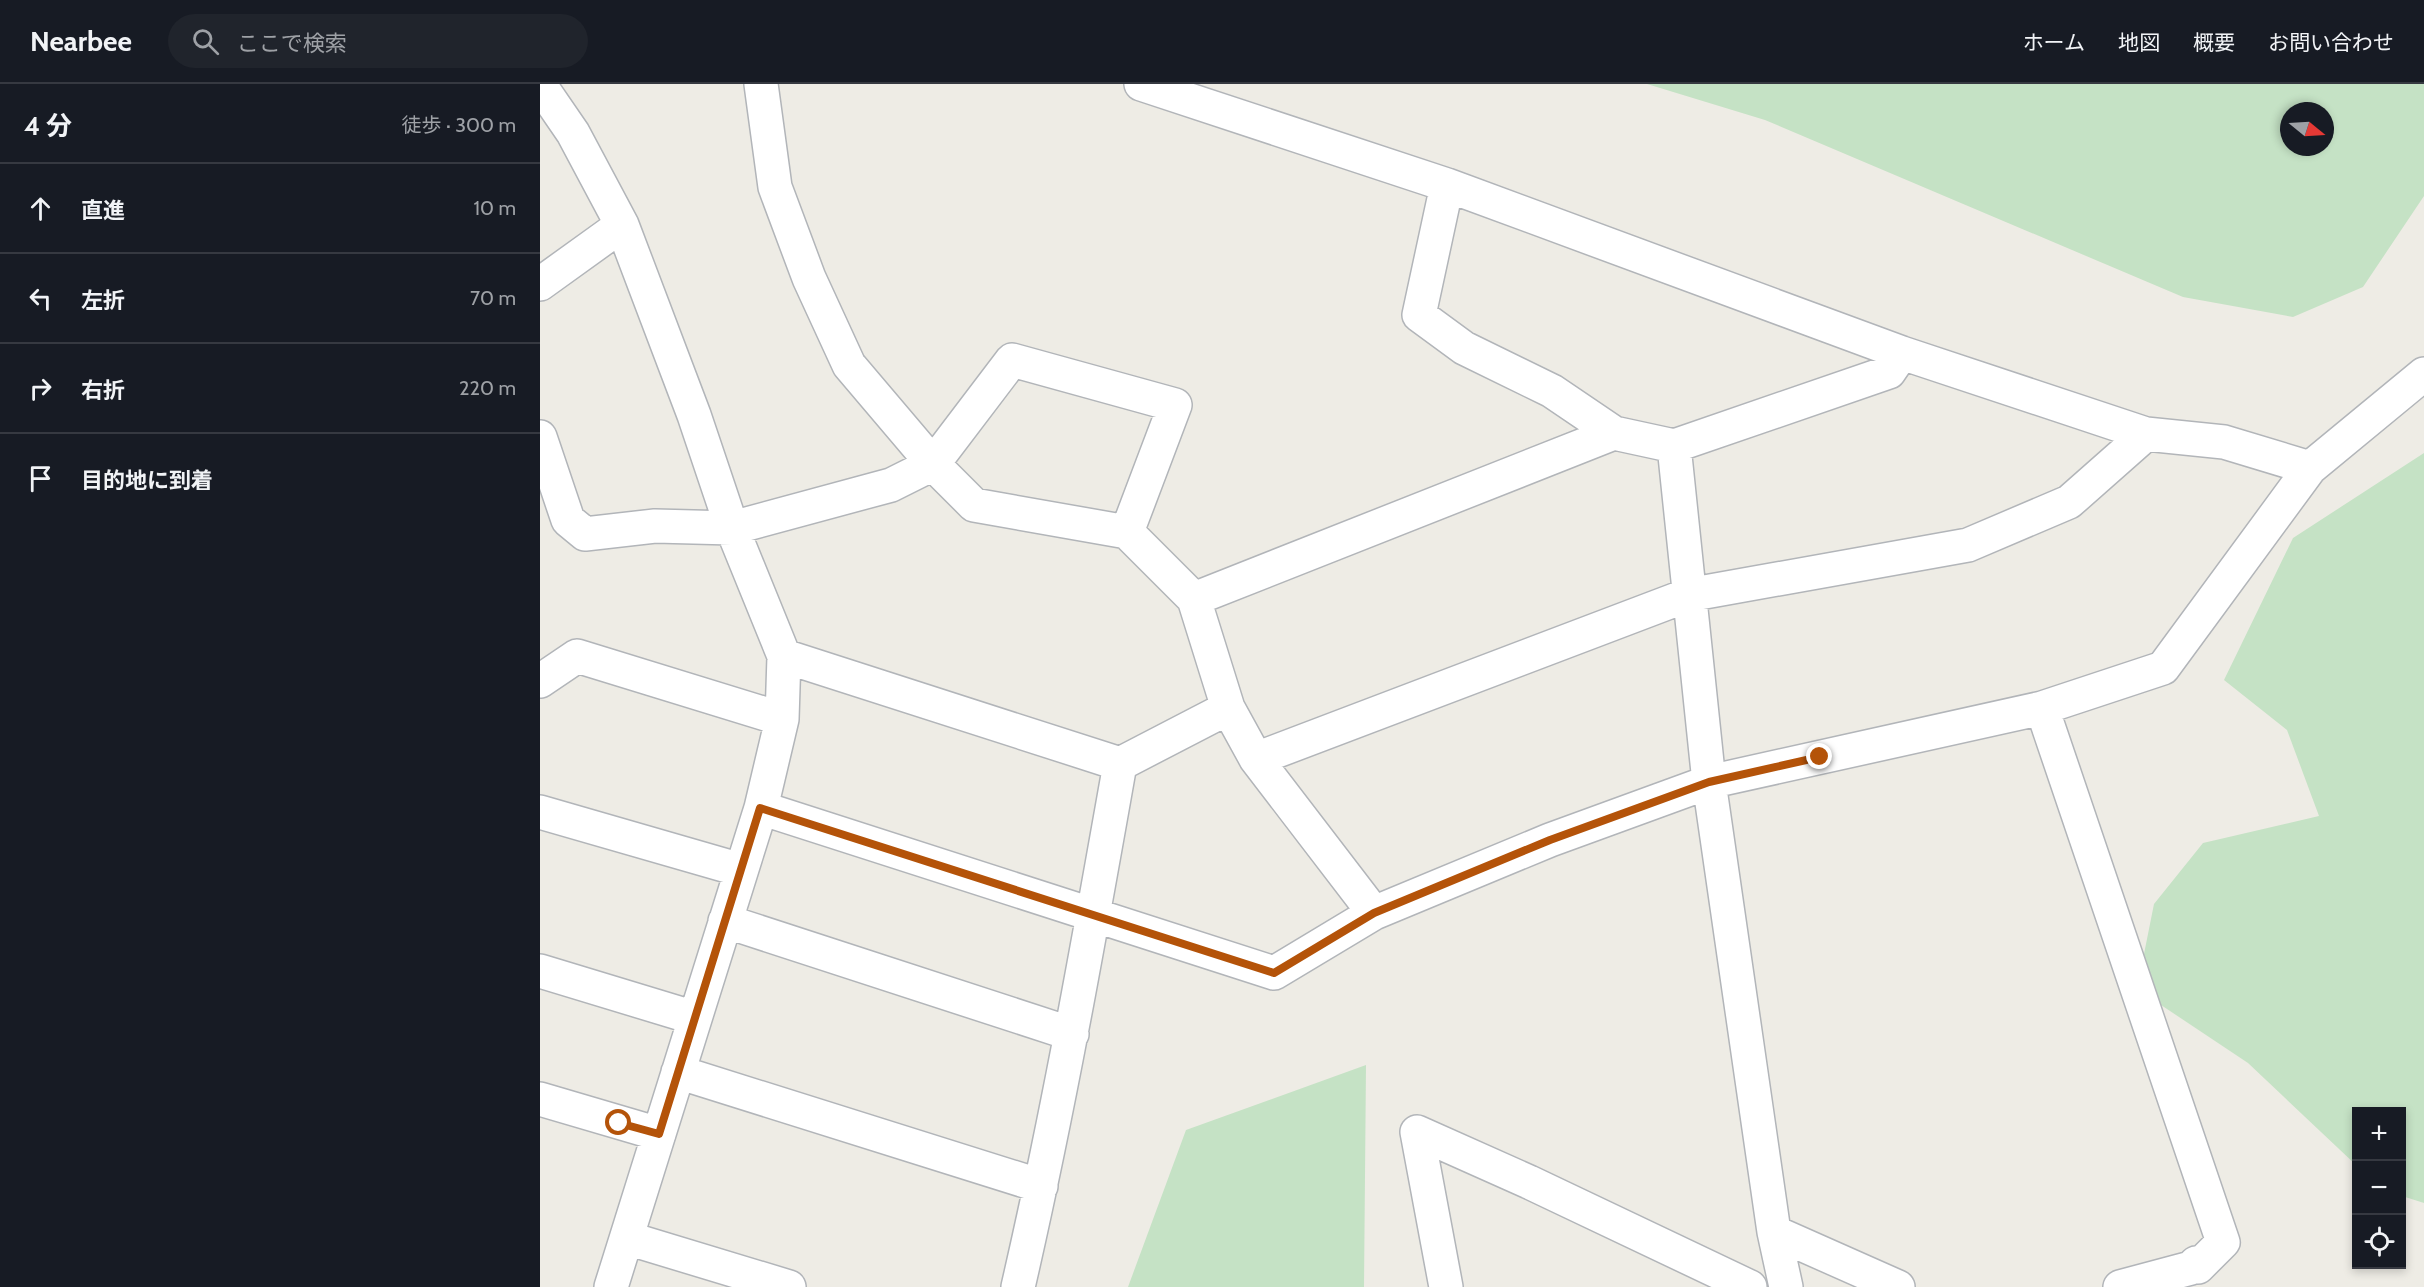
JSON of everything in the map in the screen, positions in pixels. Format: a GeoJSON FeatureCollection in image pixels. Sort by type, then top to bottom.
{"type":"FeatureCollection","features":[{"type":"Feature","properties":{"kind":"street"},"geometry":{"type":"LineString","coordinates":[[761,84],[775,187],[809,278],[849,365],[933,464],[974,505],[1127,532],[1194,600],[1228,708],[1256,759],[1374,913]]}},
{"type":"Feature","properties":{"kind":"street"},"geometry":{"type":"LineString","coordinates":[[1141,84],[1447,185],[1902,353],[2146,434],[2224,442],[2310,468]]}},
{"type":"Feature","properties":{"kind":"street"},"geometry":{"type":"LineString","coordinates":[[540,85],[573,133],[622,225],[694,414],[732,528],[784,656],[782,719],[760,808],[611,1287]]}},
{"type":"Feature","properties":{"kind":"street"},"geometry":{"type":"LineString","coordinates":[[1447,185],[1419,315],[1464,348],[1552,391],[1614,433],[1674,446],[1889,372],[1902,353]]}},
{"type":"Feature","properties":{"kind":"street"},"geometry":{"type":"LineString","coordinates":[[540,284],[622,225]]}},
{"type":"Feature","properties":{"kind":"street"},"geometry":{"type":"LineString","coordinates":[[540,437],[568,520],[585,534],[655,526],[732,528],[891,485],[933,464],[1012,360],[1175,405],[1127,532]]}},
{"type":"Feature","properties":{"kind":"street"},"geometry":{"type":"LineString","coordinates":[[760,808],[1274,973],[1374,913],[1550,840],[1709,782],[2043,708],[2163,668],[2310,468],[2424,374]]}},
{"type":"Feature","properties":{"kind":"street"},"geometry":{"type":"LineString","coordinates":[[1194,600],[1614,433]]}},
{"type":"Feature","properties":{"kind":"street"},"geometry":{"type":"LineString","coordinates":[[1256,759],[1689,595],[1968,546],[2069,502],[2146,434]]}},
{"type":"Feature","properties":{"kind":"street"},"geometry":{"type":"LineString","coordinates":[[1674,446],[1709,782],[1774,1232],[1786,1287]]}},
{"type":"Feature","properties":{"kind":"street"},"geometry":{"type":"LineString","coordinates":[[540,681],[577,656],[782,719]]}},
{"type":"Feature","properties":{"kind":"street"},"geometry":{"type":"LineString","coordinates":[[784,656],[1119,764],[1228,708]]}},
{"type":"Feature","properties":{"kind":"street"},"geometry":{"type":"LineString","coordinates":[[2043,708],[2223,1242],[2198,1267],[2196,1263],[2191,1268],[2120,1287]]}},
{"type":"Feature","properties":{"kind":"street"},"geometry":{"type":"LineString","coordinates":[[1018,1287],[1072,1034],[1119,764]]}},
{"type":"Feature","properties":{"kind":"street"},"geometry":{"type":"LineString","coordinates":[[540,812],[741,870]]}},
{"type":"Feature","properties":{"kind":"street"},"geometry":{"type":"LineString","coordinates":[[725,921],[1072,1034]]}},
{"type":"Feature","properties":{"kind":"street"},"geometry":{"type":"LineString","coordinates":[[540,971],[695,1018]]}},
{"type":"Feature","properties":{"kind":"street"},"geometry":{"type":"LineString","coordinates":[[678,1072],[1041,1186]]}},
{"type":"Feature","properties":{"kind":"street"},"geometry":{"type":"LineString","coordinates":[[540,1100],[659,1134]]}},
{"type":"Feature","properties":{"kind":"street"},"geometry":{"type":"LineString","coordinates":[[1446,1287],[1417,1132],[1529,1182],[1749,1287]]}},
{"type":"Feature","properties":{"kind":"street"},"geometry":{"type":"LineString","coordinates":[[1774,1232],[1898,1287]]}},
{"type":"Feature","properties":{"kind":"street"},"geometry":{"type":"LineString","coordinates":[[627,1238],[789,1287]]}},
{"type":"Feature","properties":{"kind":"green space"},"geometry":{"type":"Polygon","coordinates":[[[1647,84],[2424,84],[2424,196],[2363,287],[2293,317],[2183,297],[1765,120],[1647,84]]]}},
{"type":"Feature","properties":{"kind":"green space"},"geometry":{"type":"Polygon","coordinates":[[[2424,453],[2424,1203],[2406,1197],[2406,1107],[2352,1107],[2352,1161],[2248,1063],[2137,989],[2154,904],[2203,843],[2319,816],[2287,730],[2224,680],[2293,538],[2424,453]]]}},
{"type":"Feature","properties":{"kind":"green space"},"geometry":{"type":"Polygon","coordinates":[[[1366,1065],[1364,1287],[1128,1287],[1186,1130],[1366,1065]]]}},
{"type":"Feature","properties":{"kind":"route"},"geometry":{"type":"LineString","coordinates":[[619,1123],[659,1134],[760,808],[1274,973],[1374,913],[1550,840],[1709,782],[1820,757]]}}]}
